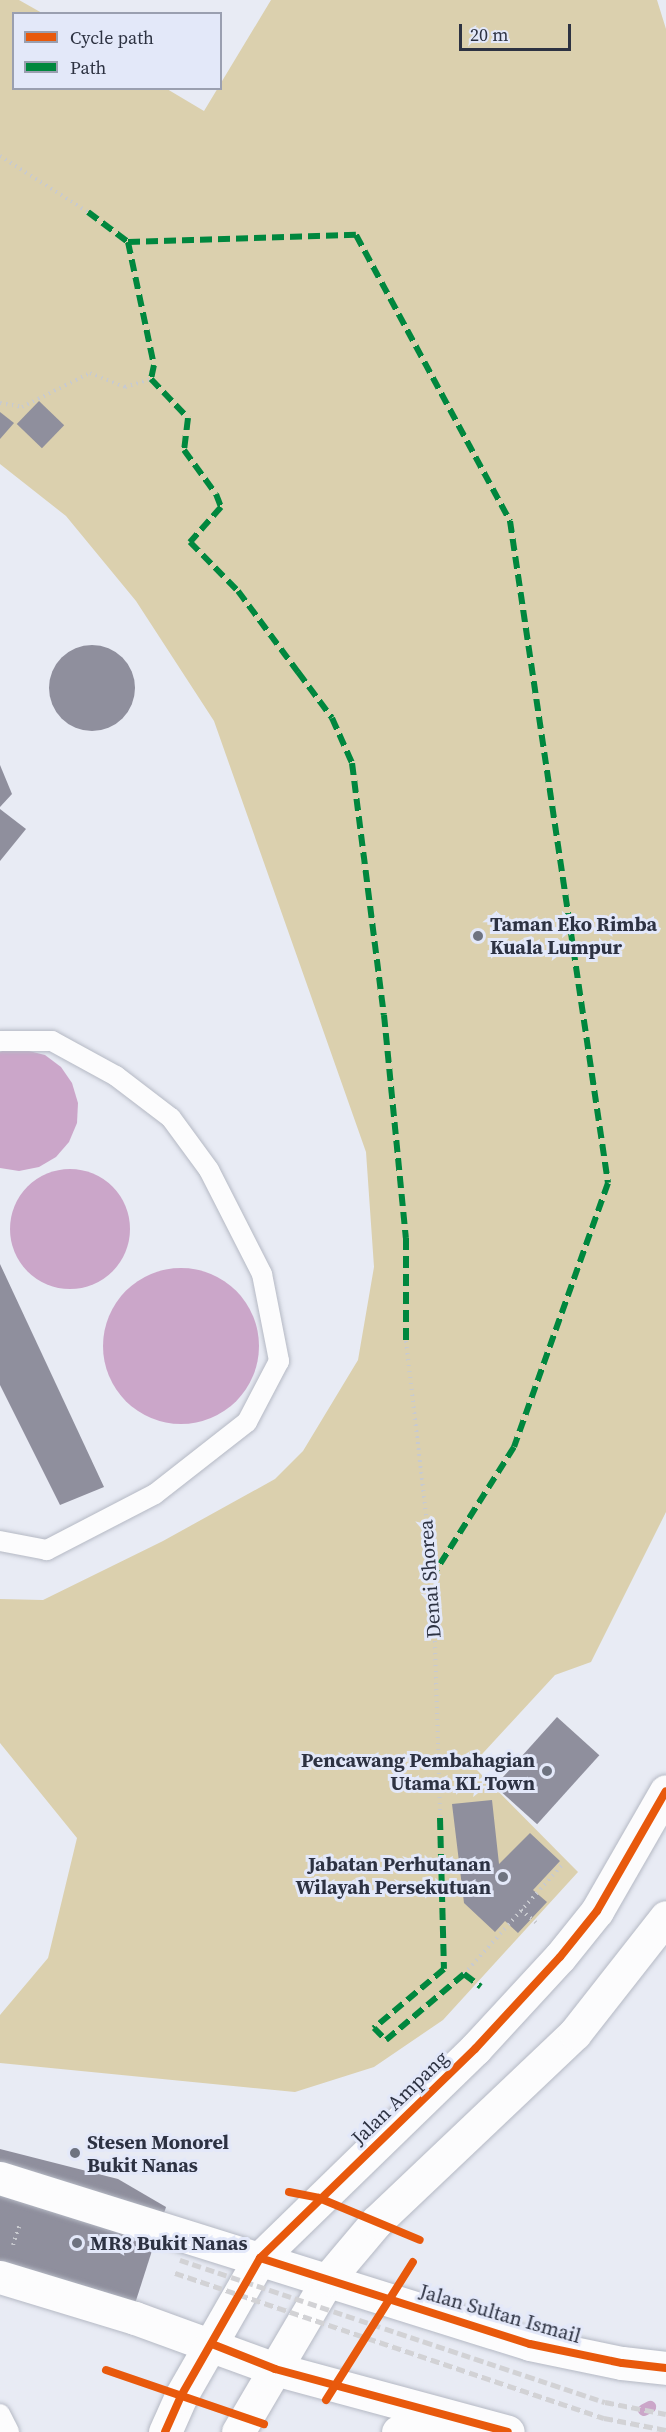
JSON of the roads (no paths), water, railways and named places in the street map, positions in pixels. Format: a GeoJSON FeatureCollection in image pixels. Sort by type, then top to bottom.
{"type":"FeatureCollection","features":[{"type":"Feature","properties":{"kind":"main road","name":"Jalan Ampang"},"geometry":{"type":"LineString","coordinates":[[165,2432],[181,2396],[260,2258],[475,2049],[560,1956],[597,1911],[666,1791]]}},
{"type":"Feature","properties":{"kind":"main road"},"geometry":{"type":"LineString","coordinates":[[238,2432],[328,2279],[376,2222],[575,2033],[666,1917]]}},
{"type":"Feature","properties":{"kind":"main road","name":"Jalan Sultan Ismail"},"geometry":{"type":"LineString","coordinates":[[0,2178],[530,2344],[622,2363],[666,2368]]}},
{"type":"Feature","properties":{"kind":"main road"},"geometry":{"type":"LineString","coordinates":[[0,2277],[212,2344],[275,2369],[475,2426],[508,2432]]}},
{"type":"Feature","properties":{"kind":"main road"},"geometry":{"type":"LineString","coordinates":[[398,2432],[475,2426]]}},
{"type":"Feature","properties":{"kind":"lane"},"geometry":{"type":"LineString","coordinates":[[0,1041],[52,1041],[116,1076],[171,1118],[209,1170],[262,1274],[279,1361],[247,1422],[155,1494],[47,1550],[0,1541]]}},
{"type":"Feature","properties":{"kind":"lane"},"geometry":{"type":"LineString","coordinates":[[0,2414],[9,2432]]}},
{"type":"Feature","properties":{"kind":"waterway"},"geometry":{"type":"LineString","coordinates":[[644,2410],[650,2407]]}},
{"type":"Feature","properties":{"kind":"railway"},"geometry":{"type":"LineString","coordinates":[[180,2260],[605,2402],[666,2414]]}},
{"type":"Feature","properties":{"kind":"railway"},"geometry":{"type":"LineString","coordinates":[[175,2273],[604,2418],[666,2430]]}},
{"type":"Feature","properties":{"kind":"place","name":"Taman Eko Rimba Kuala Lumpur"},"geometry":{"type":"Point","coordinates":[478,936]}},
{"type":"Feature","properties":{"kind":"place","name":"Pencawang Pembahagian Utama KL Town"},"geometry":{"type":"Point","coordinates":[547,1771]}},
{"type":"Feature","properties":{"kind":"place","name":"Jabatan Perhutanan Wilayah Persekutuan"},"geometry":{"type":"Point","coordinates":[503,1877]}},
{"type":"Feature","properties":{"kind":"place","name":"Stesen Monorel Bukit Nanas"},"geometry":{"type":"Point","coordinates":[75,2153]}},
{"type":"Feature","properties":{"kind":"place","name":"MR8 Bukit Nanas"},"geometry":{"type":"Point","coordinates":[77,2243]}}]}
